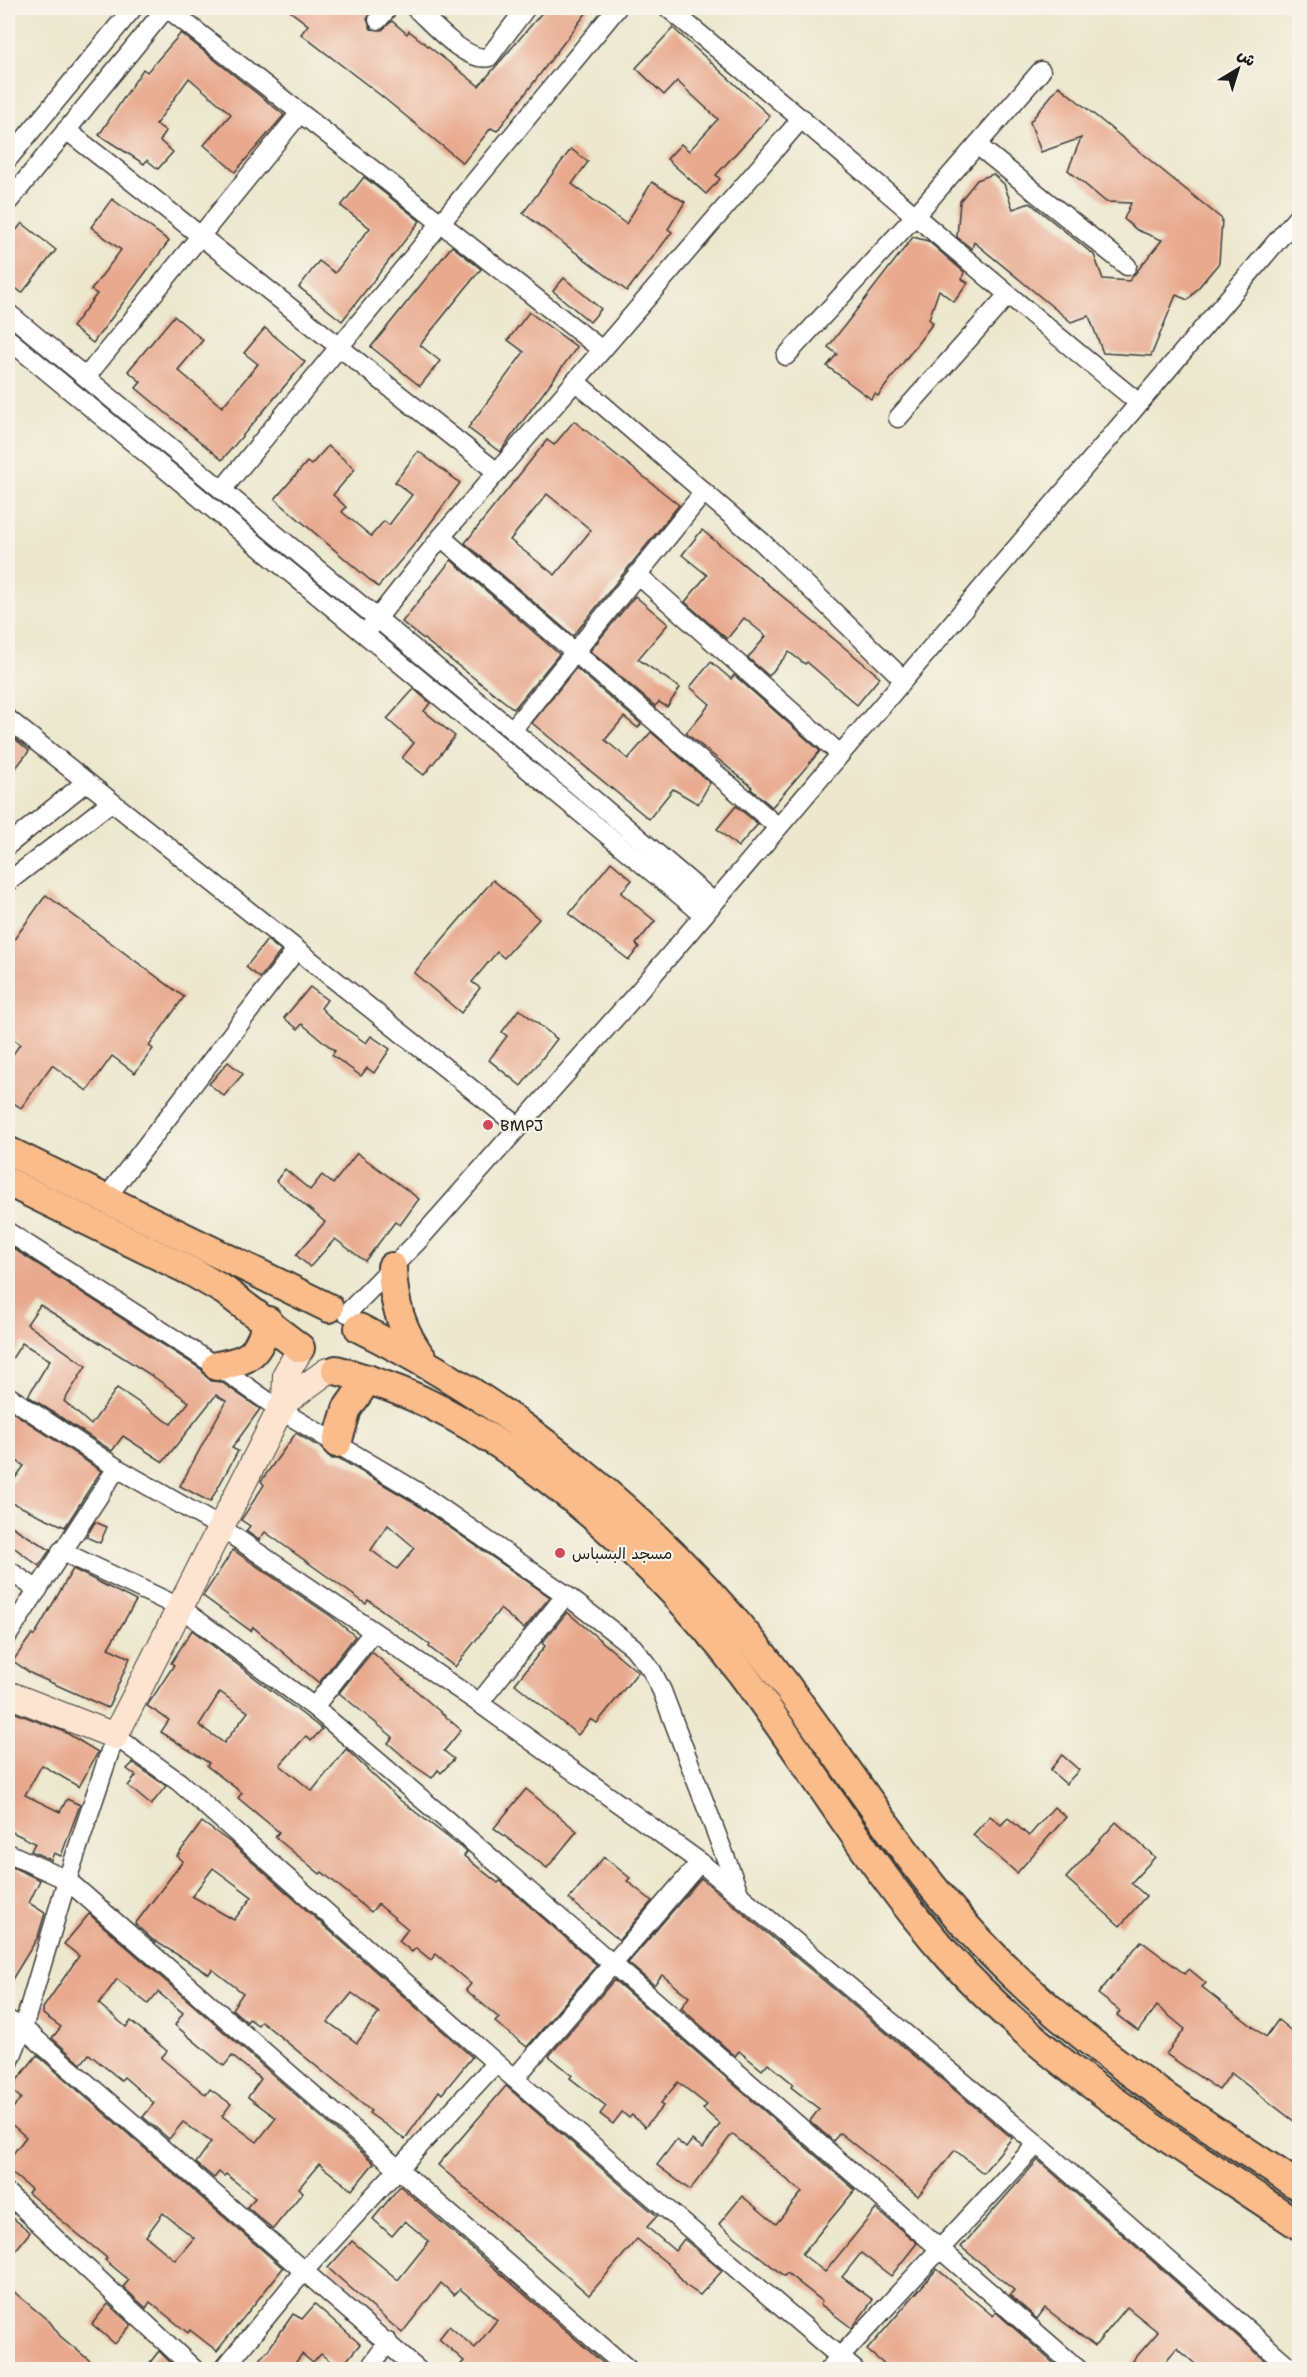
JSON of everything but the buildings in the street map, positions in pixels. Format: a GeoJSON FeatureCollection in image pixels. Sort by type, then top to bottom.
{"type":"FeatureCollection","features":[{"type":"Feature","properties":{"kind":"main road"},"geometry":{"type":"LineString","coordinates":[[8,1151],[345,1316],[425,1363],[501,1412],[596,1485],[699,1581],[761,1652],[948,1905],[1025,1988],[1112,2061],[1299,2187]]}},
{"type":"Feature","properties":{"kind":"main road"},"geometry":{"type":"LineString","coordinates":[[8,1182],[192,1272],[268,1321],[300,1349],[311,1364],[369,1379],[399,1390],[459,1420],[538,1474],[610,1532],[676,1597],[736,1666],[893,1888],[928,1933],[983,1992],[1016,2024],[1088,2083],[1299,2226]]}},
{"type":"Feature","properties":{"kind":"main road"},"geometry":{"type":"LineString","coordinates":[[392,1268],[394,1293],[400,1318],[425,1363]]}},
{"type":"Feature","properties":{"kind":"main road"},"geometry":{"type":"LineString","coordinates":[[300,1349],[300,1329],[312,1314],[345,1316]]}},
{"type":"Feature","properties":{"kind":"main road"},"geometry":{"type":"LineString","coordinates":[[332,1370],[345,1367],[361,1346],[345,1316]]}},
{"type":"Feature","properties":{"kind":"main road"},"geometry":{"type":"LineString","coordinates":[[217,1366],[235,1363],[252,1355],[260,1345],[268,1321]]}},
{"type":"Feature","properties":{"kind":"main road"},"geometry":{"type":"LineString","coordinates":[[337,1443],[347,1409],[369,1379]]}},
{"type":"Feature","properties":{"kind":"street"},"geometry":{"type":"LineString","coordinates":[[8,159],[133,8]]}},
{"type":"Feature","properties":{"kind":"street"},"geometry":{"type":"LineString","coordinates":[[8,202],[167,8],[602,350]]}},
{"type":"Feature","properties":{"kind":"street"},"geometry":{"type":"LineString","coordinates":[[415,8],[469,56],[482,59],[489,57],[526,8]]}},
{"type":"Feature","properties":{"kind":"street"},"geometry":{"type":"LineString","coordinates":[[222,490],[617,8]]}},
{"type":"Feature","properties":{"kind":"street"},"geometry":{"type":"LineString","coordinates":[[668,8],[802,118],[1007,296],[1139,403]]}},
{"type":"Feature","properties":{"kind":"street"},"geometry":{"type":"LineString","coordinates":[[786,356],[915,216],[1041,71]]}},
{"type":"Feature","properties":{"kind":"street"},"geometry":{"type":"LineString","coordinates":[[86,377],[300,113]]}},
{"type":"Feature","properties":{"kind":"street"},"geometry":{"type":"LineString","coordinates":[[365,634],[441,537],[802,118]]}},
{"type":"Feature","properties":{"kind":"street"},"geometry":{"type":"LineString","coordinates":[[66,130],[202,234],[339,348],[497,472]]}},
{"type":"Feature","properties":{"kind":"street"},"geometry":{"type":"LineString","coordinates":[[977,145],[1127,266]]}},
{"type":"Feature","properties":{"kind":"street"},"geometry":{"type":"LineString","coordinates":[[345,1316],[392,1268],[709,909],[1299,214]]}},
{"type":"Feature","properties":{"kind":"street"},"geometry":{"type":"LineString","coordinates":[[898,418],[1007,296]]}},
{"type":"Feature","properties":{"kind":"street"},"geometry":{"type":"LineString","coordinates":[[8,313],[512,730],[709,909]]}},
{"type":"Feature","properties":{"kind":"street"},"geometry":{"type":"LineString","coordinates":[[8,339],[365,634],[709,909]]}},
{"type":"Feature","properties":{"kind":"street"},"geometry":{"type":"LineString","coordinates":[[575,381],[762,542],[903,679]]}},
{"type":"Feature","properties":{"kind":"street"},"geometry":{"type":"LineString","coordinates":[[90,406],[101,391]]}},
{"type":"Feature","properties":{"kind":"street"},"geometry":{"type":"LineString","coordinates":[[512,730],[704,492]]}},
{"type":"Feature","properties":{"kind":"street"},"geometry":{"type":"LineString","coordinates":[[441,537],[574,654],[778,827]]}},
{"type":"Feature","properties":{"kind":"street"},"geometry":{"type":"LineString","coordinates":[[638,575],[840,754]]}},
{"type":"Feature","properties":{"kind":"street"},"geometry":{"type":"LineString","coordinates":[[8,719],[518,1126]]}},
{"type":"Feature","properties":{"kind":"street"},"geometry":{"type":"LineString","coordinates":[[8,845],[86,782]]}},
{"type":"Feature","properties":{"kind":"street"},"geometry":{"type":"LineString","coordinates":[[8,882],[111,802]]}},
{"type":"Feature","properties":{"kind":"street"},"geometry":{"type":"LineString","coordinates":[[106,1198],[296,950]]}},
{"type":"Feature","properties":{"kind":"street"},"geometry":{"type":"LineString","coordinates":[[8,1232],[337,1443],[416,1491],[566,1594],[633,1647],[652,1671],[669,1708],[740,1895]]}},
{"type":"Feature","properties":{"kind":"street"},"geometry":{"type":"LineString","coordinates":[[8,2065],[15,2024],[67,1880],[115,1736],[282,1406],[286,1374],[300,1349]]}},
{"type":"Feature","properties":{"kind":"street"},"geometry":{"type":"LineString","coordinates":[[282,1406],[332,1370]]}},
{"type":"Feature","properties":{"kind":"street"},"geometry":{"type":"LineString","coordinates":[[8,1396],[117,1468],[220,1527],[479,1703],[700,1862],[1037,2144],[1293,2370]]}},
{"type":"Feature","properties":{"kind":"street"},"geometry":{"type":"LineString","coordinates":[[8,1635],[117,1468]]}},
{"type":"Feature","properties":{"kind":"street"},"geometry":{"type":"LineString","coordinates":[[61,1551],[181,1608],[314,1707],[1079,2370]]}},
{"type":"Feature","properties":{"kind":"street"},"geometry":{"type":"LineString","coordinates":[[8,1570],[38,1590]]}},
{"type":"Feature","properties":{"kind":"street"},"geometry":{"type":"LineString","coordinates":[[479,1703],[566,1594]]}},
{"type":"Feature","properties":{"kind":"street"},"geometry":{"type":"LineString","coordinates":[[314,1707],[373,1632]]}},
{"type":"Feature","properties":{"kind":"street"},"geometry":{"type":"LineString","coordinates":[[8,1694],[115,1736],[179,1782],[515,2078],[833,2363],[855,2370]]}},
{"type":"Feature","properties":{"kind":"street"},"geometry":{"type":"LineString","coordinates":[[8,1853],[67,1880],[630,2370]]}},
{"type":"Feature","properties":{"kind":"street"},"geometry":{"type":"LineString","coordinates":[[515,2078],[700,1862]]}},
{"type":"Feature","properties":{"kind":"street"},"geometry":{"type":"LineString","coordinates":[[15,2024],[418,2370]]}},
{"type":"Feature","properties":{"kind":"street"},"geometry":{"type":"LineString","coordinates":[[223,2370],[303,2272],[496,2063]]}},
{"type":"Feature","properties":{"kind":"street"},"geometry":{"type":"LineString","coordinates":[[833,2363],[1037,2144]]}},
{"type":"Feature","properties":{"kind":"street"},"geometry":{"type":"LineString","coordinates":[[8,2194],[195,2370]]}},
{"type":"Feature","properties":{"kind":"street"},"geometry":{"type":"LineString","coordinates":[[368,2370],[388,2342]]}},
{"type":"Feature","properties":{"kind":"place","name":"BMPJ"},"geometry":{"type":"Point","coordinates":[488,1125]}},
{"type":"Feature","properties":{"kind":"place","name":"مسجد البسباس"},"geometry":{"type":"Point","coordinates":[560,1553]}}]}
